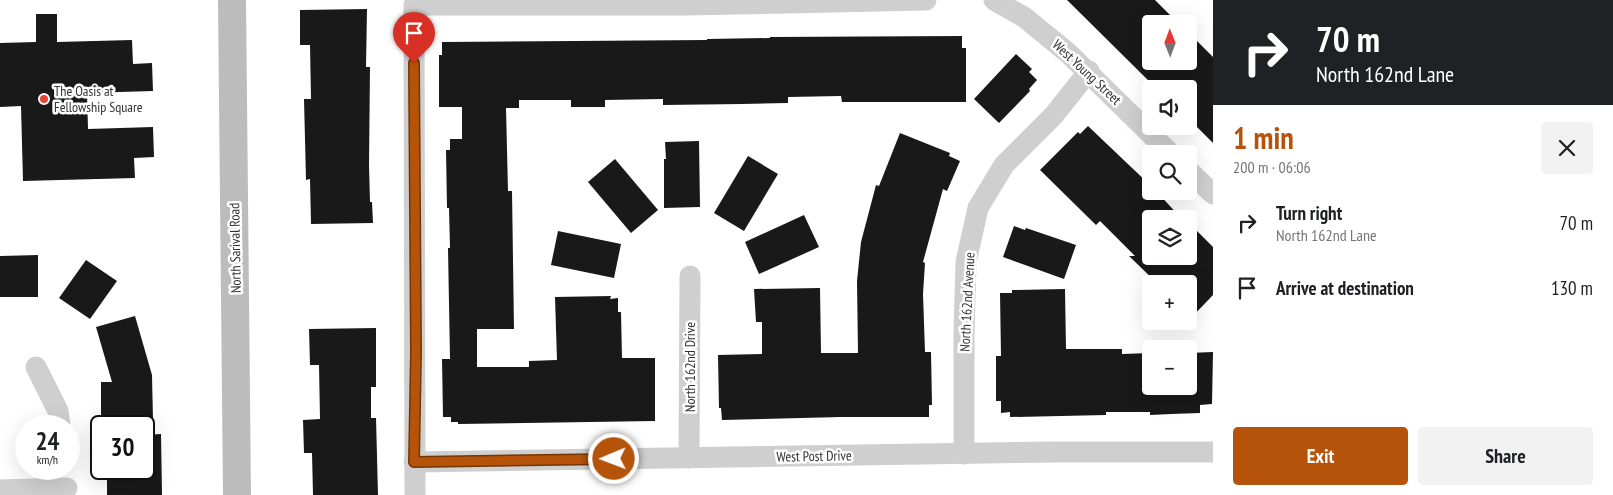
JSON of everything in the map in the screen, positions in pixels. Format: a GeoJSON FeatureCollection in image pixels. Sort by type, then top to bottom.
{"type":"FeatureCollection","features":[{"type":"Feature","properties":{"kind":"main road","name":"North Sarival Road"},"geometry":{"type":"LineString","coordinates":[[232,0],[237,495]]}},
{"type":"Feature","properties":{"kind":"street"},"geometry":{"type":"LineString","coordinates":[[415,495],[414,5],[686,5],[926,0]]}},
{"type":"Feature","properties":{"kind":"street","name":"West Young Street"},"geometry":{"type":"LineString","coordinates":[[994,0],[1024,17],[1089,71],[1163,145]]}},
{"type":"Feature","properties":{"kind":"street","name":"North 162nd Avenue"},"geometry":{"type":"LineString","coordinates":[[964,454],[966,262],[978,208],[1004,165],[1054,115],[1089,71]]}},
{"type":"Feature","properties":{"kind":"street"},"geometry":{"type":"LineString","coordinates":[[1197,179],[1213,194]]}},
{"type":"Feature","properties":{"kind":"street","name":"North 162nd Drive"},"geometry":{"type":"LineString","coordinates":[[689,458],[690,276]]}},
{"type":"Feature","properties":{"kind":"street"},"geometry":{"type":"LineString","coordinates":[[36,367],[59,415]]}},
{"type":"Feature","properties":{"kind":"street","name":"West Post Drive"},"geometry":{"type":"LineString","coordinates":[[414,462],[1054,452],[1213,452]]}},
{"type":"Feature","properties":{"kind":"street"},"geometry":{"type":"LineString","coordinates":[[0,490],[66,484]]}},
{"type":"Feature","properties":{"kind":"building"},"geometry":{"type":"Polygon","coordinates":[[[1067,0],[1155,0],[1170,15],[1142,15],[1142,70],[1198,70],[1198,42],[1213,57],[1213,143],[1197,127],[1197,80],[1148,80],[1067,0]]]}},
{"type":"Feature","properties":{"kind":"building"},"geometry":{"type":"Polygon","coordinates":[[[367,9],[366,67],[370,67],[369,165],[370,202],[372,202],[373,223],[311,224],[310,179],[306,180],[304,99],[311,99],[310,45],[300,45],[300,10],[367,9]]]}},
{"type":"Feature","properties":{"kind":"building","name":"The Oasis at Fellowship Square"},"geometry":{"type":"Polygon","coordinates":[[[36,14],[57,14],[57,42],[132,40],[133,64],[152,63],[153,91],[87,93],[88,129],[153,127],[154,157],[134,158],[135,178],[23,181],[21,106],[0,107],[0,43],[36,42],[36,14]]]}},
{"type":"Feature","properties":{"kind":"building"},"geometry":{"type":"Polygon","coordinates":[[[962,36],[962,48],[966,48],[966,102],[842,102],[841,96],[788,97],[788,103],[742,104],[663,105],[663,99],[605,100],[605,107],[571,107],[571,100],[519,100],[519,108],[506,108],[508,191],[512,191],[514,329],[477,329],[477,367],[529,367],[529,361],[557,360],[555,297],[611,296],[610,299],[618,298],[618,312],[621,312],[622,358],[655,358],[655,421],[458,424],[458,422],[451,422],[451,417],[443,417],[442,359],[450,359],[448,248],[450,248],[446,150],[450,150],[450,139],[462,139],[462,107],[439,107],[439,55],[442,55],[442,42],[962,36]]]}},
{"type":"Feature","properties":{"kind":"building"},"geometry":{"type":"Polygon","coordinates":[[[1016,54],[1032,69],[1029,72],[1037,80],[1029,89],[1030,91],[999,123],[974,99],[1016,54]]]}},
{"type":"Feature","properties":{"kind":"building"},"geometry":{"type":"Polygon","coordinates":[[[1088,126],[1142,177],[1142,200],[1164,200],[1174,210],[1142,210],[1142,265],[1197,265],[1197,231],[1213,247],[1213,295],[1197,312],[1197,275],[1149,275],[1129,256],[1135,256],[1100,221],[1096,225],[1040,170],[1078,132],[1080,134],[1088,126]]]}},
{"type":"Feature","properties":{"kind":"building"},"geometry":{"type":"Polygon","coordinates":[[[900,133],[950,153],[949,156],[960,161],[947,191],[943,189],[923,262],[925,263],[923,294],[925,352],[931,352],[932,405],[929,405],[929,417],[722,420],[721,408],[719,408],[718,355],[762,354],[762,322],[756,322],[754,289],[820,288],[821,353],[858,353],[857,281],[861,242],[876,185],[879,186],[900,133]]]}},
{"type":"Feature","properties":{"kind":"building"},"geometry":{"type":"Polygon","coordinates":[[[699,141],[700,207],[664,208],[665,142],[699,141]]]}},
{"type":"Feature","properties":{"kind":"building"},"geometry":{"type":"Polygon","coordinates":[[[748,156],[778,174],[744,231],[714,213],[748,156]]]}},
{"type":"Feature","properties":{"kind":"building"},"geometry":{"type":"Polygon","coordinates":[[[615,159],[658,210],[631,233],[588,182],[615,159]]]}},
{"type":"Feature","properties":{"kind":"building"},"geometry":{"type":"Polygon","coordinates":[[[804,215],[819,247],[759,274],[745,242],[804,215]]]}},
{"type":"Feature","properties":{"kind":"building"},"geometry":{"type":"Polygon","coordinates":[[[1014,226],[1025,230],[1026,228],[1076,245],[1064,279],[1003,257],[1014,226]]]}},
{"type":"Feature","properties":{"kind":"building"},"geometry":{"type":"Polygon","coordinates":[[[558,231],[621,244],[614,278],[551,265],[558,231]]]}},
{"type":"Feature","properties":{"kind":"building"},"geometry":{"type":"Polygon","coordinates":[[[38,255],[38,297],[0,297],[0,256],[38,255]]]}},
{"type":"Feature","properties":{"kind":"building"},"geometry":{"type":"Polygon","coordinates":[[[86,260],[117,281],[90,319],[59,298],[86,260]]]}},
{"type":"Feature","properties":{"kind":"building"},"geometry":{"type":"Polygon","coordinates":[[[1065,289],[1066,349],[1122,349],[1122,354],[1142,353],[1142,395],[1197,395],[1197,353],[1213,352],[1212,404],[1200,405],[1200,413],[1150,415],[1150,412],[1106,412],[1106,415],[1010,417],[1010,412],[1001,413],[1001,401],[996,401],[996,356],[1001,356],[1000,293],[1012,293],[1012,290],[1065,289]]]}},
{"type":"Feature","properties":{"kind":"building"},"geometry":{"type":"Polygon","coordinates":[[[135,316],[152,375],[153,415],[101,415],[101,382],[112,382],[96,327],[135,316]]]}},
{"type":"Feature","properties":{"kind":"building"},"geometry":{"type":"Polygon","coordinates":[[[376,328],[376,387],[371,387],[371,418],[376,418],[378,495],[313,495],[312,453],[304,453],[303,420],[320,419],[319,365],[310,365],[309,329],[376,328]]]}},
{"type":"Feature","properties":{"kind":"building"},"geometry":{"type":"Polygon","coordinates":[[[155,434],[161,434],[162,495],[107,495],[107,480],[155,480],[155,434]]]}},
{"type":"Feature","properties":{"kind":"place","name":"The Oasis at Fellowship Square"},"geometry":{"type":"Point","coordinates":[44,99]}},
{"type":"Feature","properties":{"kind":"route"},"geometry":{"type":"LineString","coordinates":[[414,63],[416,352],[414,462],[614,459]]}}]}
